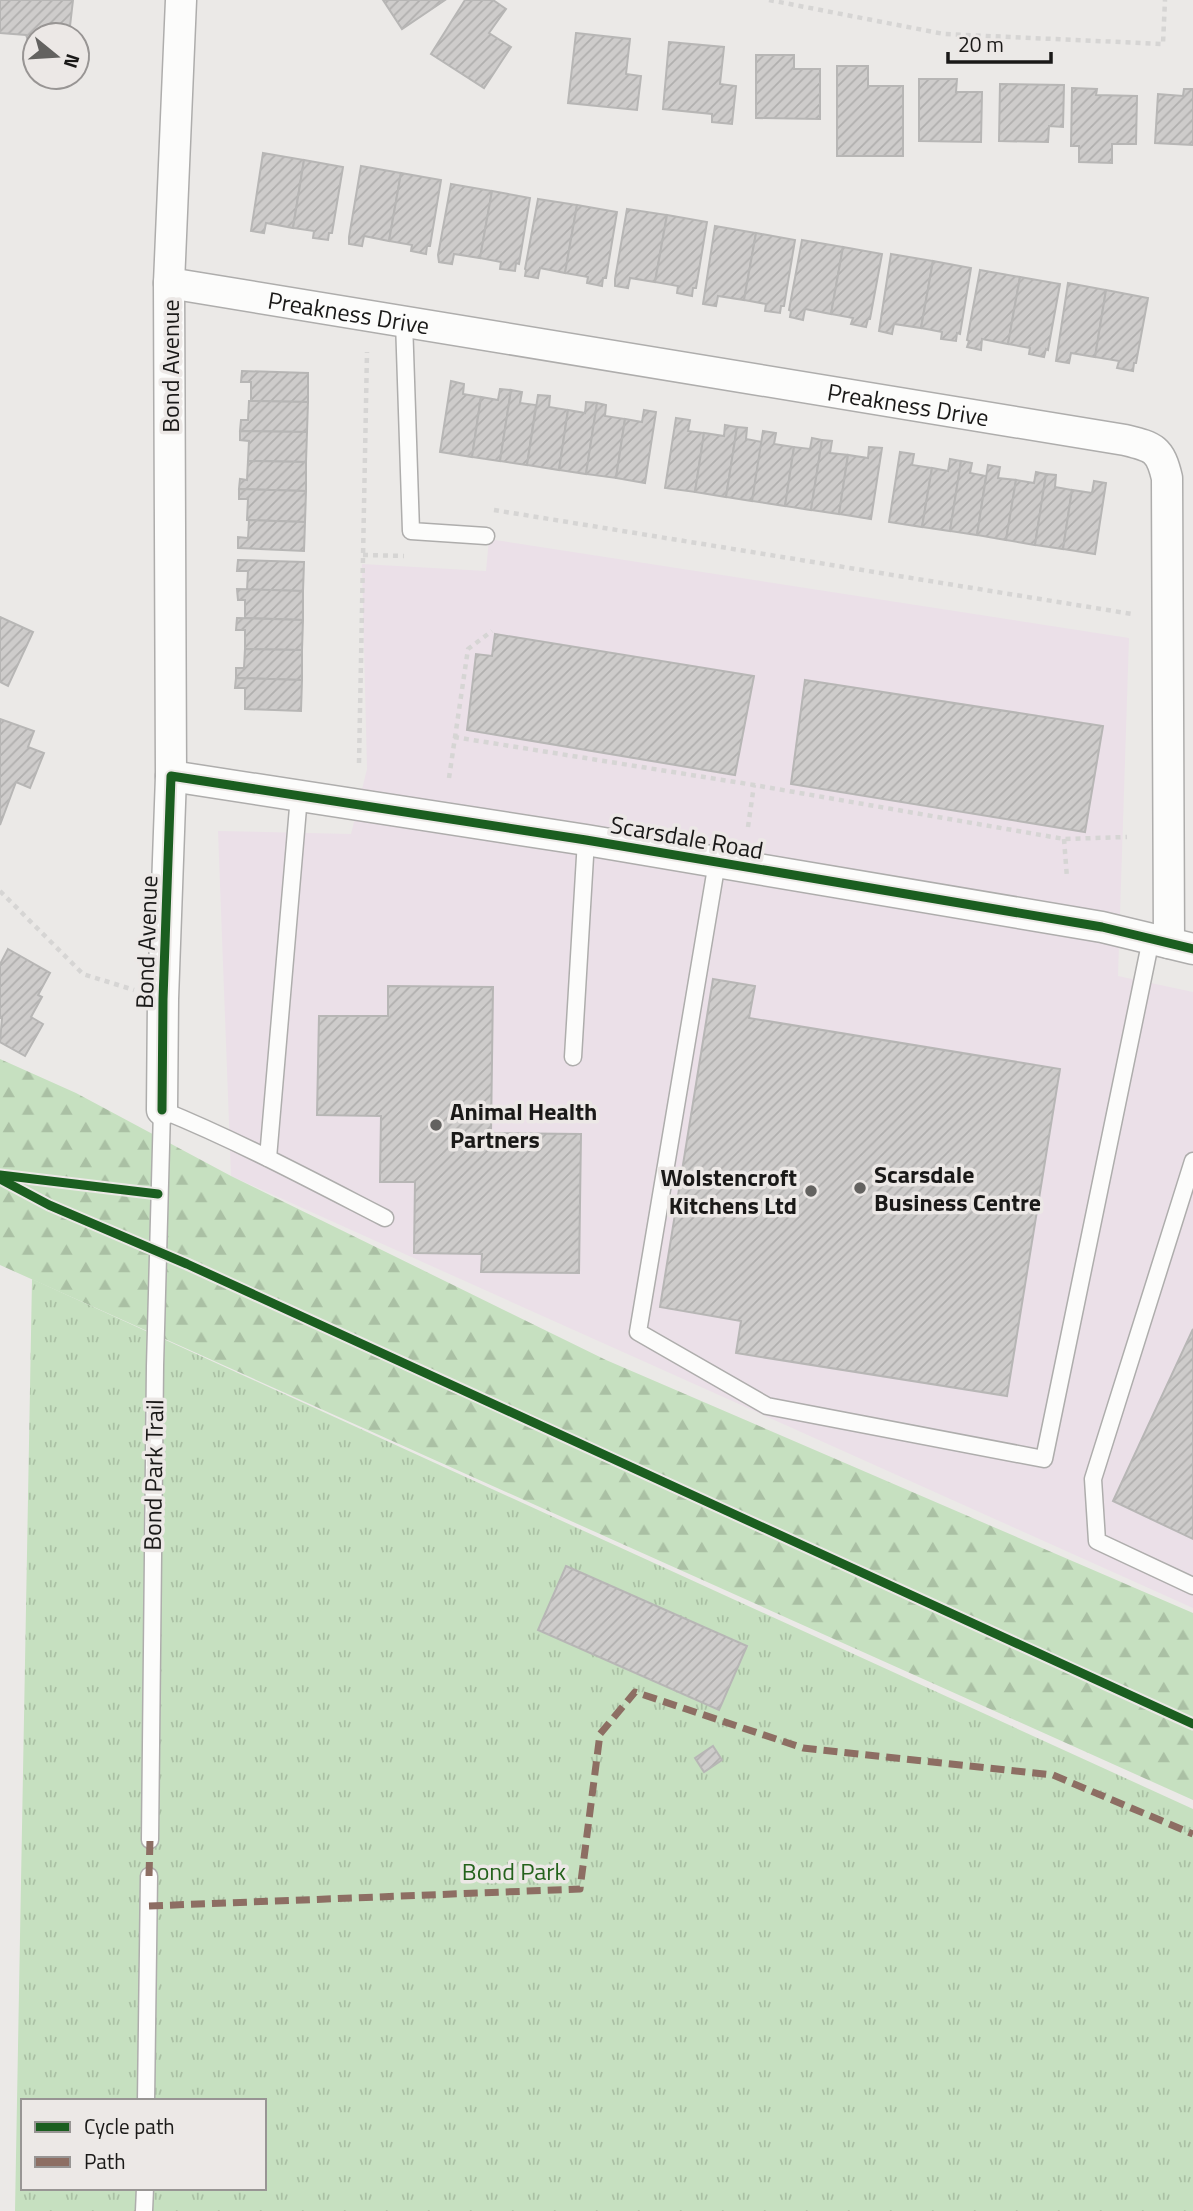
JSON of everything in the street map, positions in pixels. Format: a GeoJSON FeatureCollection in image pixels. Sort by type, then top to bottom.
{"type":"FeatureCollection","features":[{"type":"Feature","properties":{"kind":"street","name":"Bond Avenue"},"geometry":{"type":"LineString","coordinates":[[162,1110],[163,999],[172,776],[169,283],[181,0]]}},
{"type":"Feature","properties":{"kind":"street","name":"Preakness Drive"},"geometry":{"type":"LineString","coordinates":[[169,283],[1125,440],[1148,446],[1163,460],[1167,478],[1171,944]]}},
{"type":"Feature","properties":{"kind":"street","name":"Scarsdale Road"},"geometry":{"type":"LineString","coordinates":[[172,776],[586,839],[1102,927],[1171,944]]}},
{"type":"Feature","properties":{"kind":"lane"},"geometry":{"type":"LineString","coordinates":[[404,321],[411,531],[488,529]]}},
{"type":"Feature","properties":{"kind":"lane"},"geometry":{"type":"LineString","coordinates":[[268,1157],[299,796]]}},
{"type":"Feature","properties":{"kind":"lane"},"geometry":{"type":"LineString","coordinates":[[573,1057],[586,839]]}},
{"type":"Feature","properties":{"kind":"lane"},"geometry":{"type":"LineString","coordinates":[[718,862],[638,1332],[767,1406],[1044,1459],[1171,944]]}},
{"type":"Feature","properties":{"kind":"lane"},"geometry":{"type":"LineString","coordinates":[[162,1110],[268,1157],[385,1218]]}},
{"type":"Feature","properties":{"kind":"lane","name":"Bond Park Trail"},"geometry":{"type":"LineString","coordinates":[[150,1840],[155,1366],[162,1110]]}},
{"type":"Feature","properties":{"kind":"lane"},"geometry":{"type":"LineString","coordinates":[[1193,1161],[1093,1479],[1097,1541],[1193,1586]]}},
{"type":"Feature","properties":{"kind":"lane"},"geometry":{"type":"LineString","coordinates":[[146,2099],[149,1876]]}},
{"type":"Feature","properties":{"kind":"lane"},"geometry":{"type":"LineString","coordinates":[[144,2211],[145,2190]]}},
{"type":"Feature","properties":{"kind":"path"},"geometry":{"type":"LineString","coordinates":[[769,0],[944,34],[1163,44],[1166,0]]}},
{"type":"Feature","properties":{"kind":"path"},"geometry":{"type":"LineString","coordinates":[[359,763],[367,352]]}},
{"type":"Feature","properties":{"kind":"path"},"geometry":{"type":"LineString","coordinates":[[488,529],[492,510],[1132,614]]}},
{"type":"Feature","properties":{"kind":"path"},"geometry":{"type":"LineString","coordinates":[[363,555],[417,556]]}},
{"type":"Feature","properties":{"kind":"path"},"geometry":{"type":"LineString","coordinates":[[449,778],[468,649],[492,631]]}},
{"type":"Feature","properties":{"kind":"path"},"geometry":{"type":"LineString","coordinates":[[454,737],[1065,839],[1127,837]]}},
{"type":"Feature","properties":{"kind":"path"},"geometry":{"type":"LineString","coordinates":[[748,827],[754,785]]}},
{"type":"Feature","properties":{"kind":"path"},"geometry":{"type":"LineString","coordinates":[[1065,839],[1067,878]]}},
{"type":"Feature","properties":{"kind":"path"},"geometry":{"type":"LineString","coordinates":[[0,891],[84,975],[163,999]]}},
{"type":"Feature","properties":{"kind":"shaded area"},"geometry":{"type":"Polygon","coordinates":[[[489,539],[1129,638],[1118,976],[1193,992],[1193,1608],[231,1176],[218,831],[351,834],[367,769],[362,564],[486,571],[489,539]]]}},
{"type":"Feature","properties":{"kind":"green space"},"geometry":{"type":"Polygon","coordinates":[[[0,1059],[76,1093],[231,1176],[606,1360],[1193,1613],[1193,1800],[0,1265],[0,1059]]]}},
{"type":"Feature","properties":{"kind":"green space","name":"Bond Park"},"geometry":{"type":"Polygon","coordinates":[[[32,1279],[1193,1809],[1193,2211],[15,2211],[32,1279]]]}},
{"type":"Feature","properties":{"kind":"building"},"geometry":{"type":"Polygon","coordinates":[[[0,0],[73,0],[71,21],[21,21],[21,35],[0,33],[0,0]]]}},
{"type":"Feature","properties":{"kind":"building"},"geometry":{"type":"Polygon","coordinates":[[[383,0],[445,0],[402,29],[383,0]]]}},
{"type":"Feature","properties":{"kind":"building"},"geometry":{"type":"Polygon","coordinates":[[[465,0],[493,0],[506,9],[489,33],[511,47],[484,88],[431,54],[465,0]]]}},
{"type":"Feature","properties":{"kind":"building"},"geometry":{"type":"Polygon","coordinates":[[[576,33],[630,39],[626,74],[641,76],[637,110],[568,103],[576,33]]]}},
{"type":"Feature","properties":{"kind":"building"},"geometry":{"type":"Polygon","coordinates":[[[669,42],[724,47],[720,84],[736,86],[732,124],[712,122],[712,114],[663,109],[669,42]]]}},
{"type":"Feature","properties":{"kind":"building"},"geometry":{"type":"Polygon","coordinates":[[[756,55],[794,55],[794,69],[820,69],[820,119],[756,118],[756,55]]]}},
{"type":"Feature","properties":{"kind":"building"},"geometry":{"type":"Polygon","coordinates":[[[837,66],[868,66],[868,86],[903,86],[903,156],[837,156],[837,66]]]}},
{"type":"Feature","properties":{"kind":"building"},"geometry":{"type":"Polygon","coordinates":[[[919,79],[957,79],[956,92],[982,92],[981,142],[919,141],[919,79]]]}},
{"type":"Feature","properties":{"kind":"building"},"geometry":{"type":"Polygon","coordinates":[[[1000,84],[1064,85],[1063,127],[1049,126],[1048,142],[999,141],[1000,84]]]}},
{"type":"Feature","properties":{"kind":"building"},"geometry":{"type":"Polygon","coordinates":[[[1072,88],[1097,89],[1096,95],[1137,96],[1136,144],[1112,144],[1112,163],[1079,162],[1079,146],[1071,146],[1072,88]]]}},
{"type":"Feature","properties":{"kind":"building"},"geometry":{"type":"Polygon","coordinates":[[[1184,89],[1193,89],[1193,145],[1155,143],[1158,94],[1183,96],[1184,89]]]}},
{"type":"Feature","properties":{"kind":"building"},"geometry":{"type":"Polygon","coordinates":[[[263,153],[304,160],[293,228],[266,223],[264,233],[251,231],[263,153]]]}},
{"type":"Feature","properties":{"kind":"building"},"geometry":{"type":"Polygon","coordinates":[[[304,160],[343,167],[332,233],[329,233],[328,240],[313,238],[314,231],[293,228],[304,160]]]}},
{"type":"Feature","properties":{"kind":"building"},"geometry":{"type":"Polygon","coordinates":[[[361,166],[401,173],[389,241],[364,236],[362,246],[349,244],[361,166]]]}},
{"type":"Feature","properties":{"kind":"building"},"geometry":{"type":"Polygon","coordinates":[[[401,173],[441,180],[430,246],[427,246],[426,254],[411,251],[412,245],[389,241],[401,173]]]}},
{"type":"Feature","properties":{"kind":"building"},"geometry":{"type":"Polygon","coordinates":[[[451,184],[492,191],[480,258],[454,254],[452,264],[439,262],[438,255],[451,184]]]}},
{"type":"Feature","properties":{"kind":"building"},"geometry":{"type":"Polygon","coordinates":[[[492,191],[530,198],[519,264],[516,263],[515,271],[500,269],[501,262],[480,258],[492,191]]]}},
{"type":"Feature","properties":{"kind":"building"},"geometry":{"type":"Polygon","coordinates":[[[538,199],[577,205],[565,273],[540,268],[538,278],[525,276],[525,269],[538,199]]]}},
{"type":"Feature","properties":{"kind":"building"},"geometry":{"type":"Polygon","coordinates":[[[577,205],[617,212],[606,278],[603,278],[602,286],[587,283],[588,277],[565,273],[577,205]]]}},
{"type":"Feature","properties":{"kind":"building"},"geometry":{"type":"Polygon","coordinates":[[[627,209],[667,215],[655,282],[630,278],[628,288],[615,286],[627,209]]]}},
{"type":"Feature","properties":{"kind":"building"},"geometry":{"type":"Polygon","coordinates":[[[667,215],[707,222],[696,288],[693,288],[692,296],[677,293],[678,286],[655,282],[667,215]]]}},
{"type":"Feature","properties":{"kind":"building"},"geometry":{"type":"Polygon","coordinates":[[[715,226],[756,233],[744,300],[718,296],[716,306],[703,304],[715,226]]]}},
{"type":"Feature","properties":{"kind":"building"},"geometry":{"type":"Polygon","coordinates":[[[756,233],[795,240],[784,306],[781,306],[780,313],[765,311],[766,304],[744,300],[756,233]]]}},
{"type":"Feature","properties":{"kind":"building"},"geometry":{"type":"Polygon","coordinates":[[[802,240],[843,247],[831,314],[805,309],[803,320],[790,317],[789,310],[802,240]]]}},
{"type":"Feature","properties":{"kind":"building"},"geometry":{"type":"Polygon","coordinates":[[[843,247],[882,254],[870,319],[866,327],[851,324],[853,318],[831,314],[843,247]]]}},
{"type":"Feature","properties":{"kind":"building"},"geometry":{"type":"Polygon","coordinates":[[[891,254],[933,261],[921,328],[894,324],[892,334],[879,331],[891,254]]]}},
{"type":"Feature","properties":{"kind":"building"},"geometry":{"type":"Polygon","coordinates":[[[933,261],[971,268],[960,334],[957,333],[956,341],[941,339],[942,332],[921,328],[933,261]]]}},
{"type":"Feature","properties":{"kind":"building"},"geometry":{"type":"Polygon","coordinates":[[[980,270],[1020,277],[1008,344],[982,339],[981,350],[967,347],[980,270]]]}},
{"type":"Feature","properties":{"kind":"building"},"geometry":{"type":"Polygon","coordinates":[[[1020,277],[1060,284],[1048,350],[1046,349],[1044,357],[1029,354],[1030,348],[1008,344],[1020,277]]]}},
{"type":"Feature","properties":{"kind":"building"},"geometry":{"type":"Polygon","coordinates":[[[1068,283],[1106,290],[1095,357],[1071,353],[1069,363],[1056,361],[1068,283]]]}},
{"type":"Feature","properties":{"kind":"building"},"geometry":{"type":"Polygon","coordinates":[[[1106,290],[1148,298],[1133,371],[1117,368],[1119,361],[1095,357],[1106,290]]]}},
{"type":"Feature","properties":{"kind":"building"},"geometry":{"type":"Polygon","coordinates":[[[242,371],[308,373],[308,402],[251,401],[251,382],[241,382],[242,371]]]}},
{"type":"Feature","properties":{"kind":"building"},"geometry":{"type":"Polygon","coordinates":[[[451,381],[464,384],[463,394],[481,397],[472,457],[440,452],[451,381]]]}},
{"type":"Feature","properties":{"kind":"building"},"geometry":{"type":"Polygon","coordinates":[[[500,389],[511,390],[500,461],[472,457],[481,397],[498,400],[500,389]]]}},
{"type":"Feature","properties":{"kind":"building"},"geometry":{"type":"Polygon","coordinates":[[[511,390],[522,392],[520,403],[536,405],[527,465],[500,461],[511,390]]]}},
{"type":"Feature","properties":{"kind":"building"},"geometry":{"type":"Polygon","coordinates":[[[538,395],[550,396],[549,407],[568,410],[559,470],[527,465],[538,395]]]}},
{"type":"Feature","properties":{"kind":"building"},"geometry":{"type":"Polygon","coordinates":[[[249,401],[308,402],[307,432],[240,431],[241,420],[248,420],[249,401]]]}},
{"type":"Feature","properties":{"kind":"building"},"geometry":{"type":"Polygon","coordinates":[[[586,402],[597,403],[586,474],[559,470],[568,410],[585,413],[586,402]]]}},
{"type":"Feature","properties":{"kind":"building"},"geometry":{"type":"Polygon","coordinates":[[[597,403],[606,405],[605,416],[625,419],[616,478],[586,474],[597,403]]]}},
{"type":"Feature","properties":{"kind":"building"},"geometry":{"type":"Polygon","coordinates":[[[644,410],[656,412],[645,483],[616,478],[625,419],[642,422],[644,410]]]}},
{"type":"Feature","properties":{"kind":"building"},"geometry":{"type":"Polygon","coordinates":[[[676,418],[690,420],[688,431],[704,433],[695,492],[665,488],[676,418]]]}},
{"type":"Feature","properties":{"kind":"building"},"geometry":{"type":"Polygon","coordinates":[[[725,425],[737,427],[726,497],[695,492],[704,433],[724,436],[725,425]]]}},
{"type":"Feature","properties":{"kind":"building"},"geometry":{"type":"Polygon","coordinates":[[[737,427],[747,428],[746,439],[762,442],[752,501],[726,497],[737,427]]]}},
{"type":"Feature","properties":{"kind":"building"},"geometry":{"type":"Polygon","coordinates":[[[240,431],[307,432],[306,462],[248,461],[249,441],[240,440],[240,431]]]}},
{"type":"Feature","properties":{"kind":"building"},"geometry":{"type":"Polygon","coordinates":[[[763,431],[776,433],[774,444],[794,447],[785,506],[752,501],[763,431]]]}},
{"type":"Feature","properties":{"kind":"building"},"geometry":{"type":"Polygon","coordinates":[[[812,438],[822,440],[811,510],[785,506],[794,447],[810,449],[812,438]]]}},
{"type":"Feature","properties":{"kind":"building"},"geometry":{"type":"Polygon","coordinates":[[[822,440],[832,441],[830,453],[848,455],[839,514],[811,510],[822,440]]]}},
{"type":"Feature","properties":{"kind":"building"},"geometry":{"type":"Polygon","coordinates":[[[869,447],[882,448],[871,519],[839,514],[848,455],[868,458],[869,447]]]}},
{"type":"Feature","properties":{"kind":"building"},"geometry":{"type":"Polygon","coordinates":[[[900,452],[914,454],[912,465],[932,468],[922,527],[889,522],[900,452]]]}},
{"type":"Feature","properties":{"kind":"building"},"geometry":{"type":"Polygon","coordinates":[[[950,459],[961,461],[950,531],[922,527],[932,468],[948,471],[950,459]]]}},
{"type":"Feature","properties":{"kind":"building"},"geometry":{"type":"Polygon","coordinates":[[[248,461],[306,462],[306,491],[239,489],[240,479],[247,480],[248,461]]]}},
{"type":"Feature","properties":{"kind":"building"},"geometry":{"type":"Polygon","coordinates":[[[961,461],[972,463],[970,473],[986,476],[977,535],[950,531],[961,461]]]}},
{"type":"Feature","properties":{"kind":"building"},"geometry":{"type":"Polygon","coordinates":[[[988,465],[1000,467],[998,478],[1016,480],[1006,540],[977,535],[988,465]]]}},
{"type":"Feature","properties":{"kind":"building"},"geometry":{"type":"Polygon","coordinates":[[[1036,472],[1046,474],[1035,545],[1006,540],[1016,480],[1034,483],[1036,472]]]}},
{"type":"Feature","properties":{"kind":"building"},"geometry":{"type":"Polygon","coordinates":[[[1046,474],[1056,475],[1055,487],[1072,490],[1063,549],[1035,545],[1046,474]]]}},
{"type":"Feature","properties":{"kind":"building"},"geometry":{"type":"Polygon","coordinates":[[[1094,481],[1106,483],[1095,554],[1063,549],[1072,490],[1092,493],[1094,481]]]}},
{"type":"Feature","properties":{"kind":"building"},"geometry":{"type":"Polygon","coordinates":[[[239,489],[306,491],[305,522],[247,520],[248,499],[239,499],[239,489]]]}},
{"type":"Feature","properties":{"kind":"building"},"geometry":{"type":"Polygon","coordinates":[[[249,520],[305,522],[304,551],[238,548],[238,537],[248,538],[249,520]]]}},
{"type":"Feature","properties":{"kind":"building"},"geometry":{"type":"Polygon","coordinates":[[[238,560],[304,562],[303,591],[247,590],[248,571],[237,571],[238,560]]]}},
{"type":"Feature","properties":{"kind":"building"},"geometry":{"type":"Polygon","coordinates":[[[237,589],[303,591],[303,620],[245,618],[245,600],[238,600],[237,589]]]}},
{"type":"Feature","properties":{"kind":"building"},"geometry":{"type":"Polygon","coordinates":[[[0,617],[33,632],[8,686],[0,682],[0,617]]]}},
{"type":"Feature","properties":{"kind":"building"},"geometry":{"type":"Polygon","coordinates":[[[237,618],[303,620],[302,650],[245,649],[245,630],[236,630],[237,618]]]}},
{"type":"Feature","properties":{"kind":"building"},"geometry":{"type":"Polygon","coordinates":[[[495,634],[754,676],[735,775],[467,730],[476,654],[492,656],[495,634]]]}},
{"type":"Feature","properties":{"kind":"building"},"geometry":{"type":"Polygon","coordinates":[[[245,649],[302,650],[302,680],[236,678],[236,668],[244,668],[245,649]]]}},
{"type":"Feature","properties":{"kind":"building"},"geometry":{"type":"Polygon","coordinates":[[[236,678],[302,680],[301,711],[245,709],[245,688],[235,688],[236,678]]]}},
{"type":"Feature","properties":{"kind":"building"},"geometry":{"type":"Polygon","coordinates":[[[805,680],[1103,726],[1085,832],[791,784],[805,680]]]}},
{"type":"Feature","properties":{"kind":"building"},"geometry":{"type":"Polygon","coordinates":[[[0,719],[34,731],[28,747],[44,753],[30,788],[16,782],[0,825],[0,719]]]}},
{"type":"Feature","properties":{"kind":"building"},"geometry":{"type":"Polygon","coordinates":[[[8,949],[50,973],[38,995],[42,997],[31,1017],[43,1024],[25,1056],[0,1042],[0,964],[8,949]]]}},
{"type":"Feature","properties":{"kind":"building","name":"Scarsdale Business Centre"},"geometry":{"type":"Polygon","coordinates":[[[713,979],[755,986],[749,1018],[1060,1069],[1007,1396],[736,1353],[741,1321],[660,1307],[713,979]]]}},
{"type":"Feature","properties":{"kind":"building","name":"Animal Health Partners"},"geometry":{"type":"Polygon","coordinates":[[[388,986],[493,987],[491,1133],[581,1134],[579,1273],[481,1272],[482,1254],[414,1253],[415,1182],[380,1182],[381,1116],[317,1115],[319,1016],[388,1016],[388,986]]]}},
{"type":"Feature","properties":{"kind":"building"},"geometry":{"type":"Polygon","coordinates":[[[1193,1329],[1193,1539],[1113,1501],[1193,1329]]]}},
{"type":"Feature","properties":{"kind":"building"},"geometry":{"type":"Polygon","coordinates":[[[566,1566],[747,1646],[719,1710],[538,1630],[566,1566]]]}},
{"type":"Feature","properties":{"kind":"building"},"geometry":{"type":"Polygon","coordinates":[[[713,1746],[722,1760],[704,1772],[695,1758],[713,1746]]]}},
{"type":"Feature","properties":{"kind":"marked path"},"geometry":{"type":"LineString","coordinates":[[149,1906],[580,1889],[600,1734],[635,1692],[803,1748],[1053,1775],[1193,1834]]}},
{"type":"Feature","properties":{"kind":"marked path"},"geometry":{"type":"LineString","coordinates":[[149,1876],[150,1840]]}},
{"type":"Feature","properties":{"kind":"cycle path"},"geometry":{"type":"LineString","coordinates":[[162,1110],[171,776],[586,840],[1102,927],[1193,949]]}},
{"type":"Feature","properties":{"kind":"cycle path"},"geometry":{"type":"LineString","coordinates":[[0,1175],[158,1194]]}},
{"type":"Feature","properties":{"kind":"cycle path"},"geometry":{"type":"LineString","coordinates":[[0,1179],[49,1205],[187,1264],[1193,1724]]}},
{"type":"Feature","properties":{"kind":"place","name":"Animal Health Partners"},"geometry":{"type":"Point","coordinates":[436,1125]}},
{"type":"Feature","properties":{"kind":"place","name":"Scarsdale Business Centre"},"geometry":{"type":"Point","coordinates":[860,1188]}},
{"type":"Feature","properties":{"kind":"place","name":"Wolstencroft Kitchens Ltd"},"geometry":{"type":"Point","coordinates":[811,1191]}}]}
